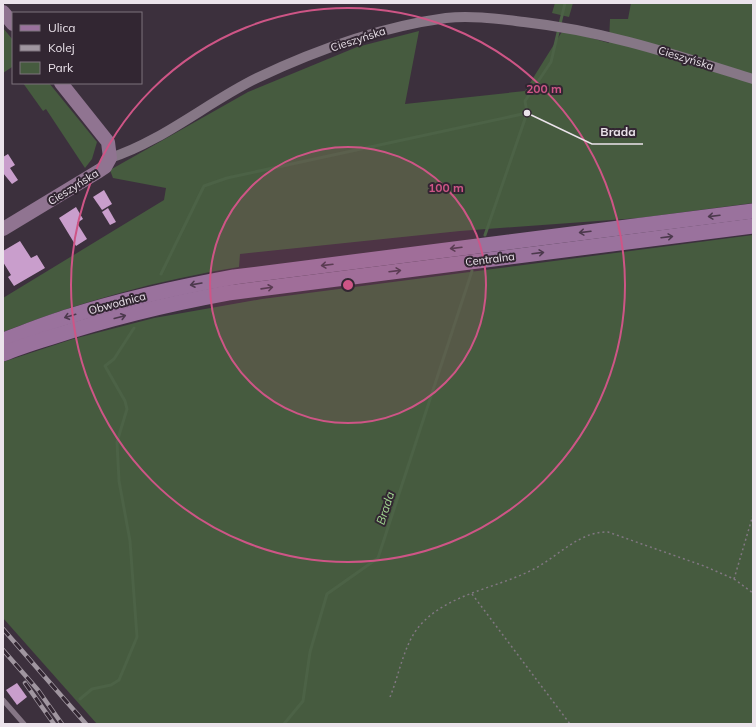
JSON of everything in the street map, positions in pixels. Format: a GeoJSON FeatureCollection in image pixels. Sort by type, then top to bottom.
{"type":"FeatureCollection","features":[{"type":"Feature","properties":{"kind":"main road","name":"Centralna"},"geometry":{"type":"LineString","coordinates":[[234,277],[753,211]]}},
{"type":"Feature","properties":{"kind":"main road","name":"Centralna"},"geometry":{"type":"LineString","coordinates":[[228,293],[753,226]]}},
{"type":"Feature","properties":{"kind":"main road","name":"Obwodnica"},"geometry":{"type":"LineString","coordinates":[[3,340],[68,316],[110,304],[185,286],[234,277]]}},
{"type":"Feature","properties":{"kind":"main road","name":"Obwodnica"},"geometry":{"type":"LineString","coordinates":[[3,354],[77,329],[135,313],[228,293]]}},
{"type":"Feature","properties":{"kind":"street"},"geometry":{"type":"LineString","coordinates":[[3,12],[12,23]]}},
{"type":"Feature","properties":{"kind":"street","name":"Cieszyńska"},"geometry":{"type":"LineString","coordinates":[[3,229],[99,171],[105,167],[110,158],[133,151],[220,97],[258,78],[352,39],[401,26],[448,18],[500,19],[552,25],[640,43],[753,78]]}},
{"type":"Feature","properties":{"kind":"street"},"geometry":{"type":"LineString","coordinates":[[62,84],[108,142],[110,158]]}},
{"type":"Feature","properties":{"kind":"lane"},"geometry":{"type":"LineString","coordinates":[[3,700],[24,724]]}},
{"type":"Feature","properties":{"kind":"path"},"geometry":{"type":"LineString","coordinates":[[734,579],[753,515]]}},
{"type":"Feature","properties":{"kind":"path"},"geometry":{"type":"LineString","coordinates":[[390,697],[409,643],[422,623],[440,608],[531,571],[584,537],[598,532],[608,532],[734,579],[753,593]]}},
{"type":"Feature","properties":{"kind":"path"},"geometry":{"type":"LineString","coordinates":[[472,594],[570,724]]}},
{"type":"Feature","properties":{"kind":"green space"},"geometry":{"type":"Polygon","coordinates":[[[555,3],[573,3],[569,17],[552,13],[555,3]]]}},
{"type":"Feature","properties":{"kind":"green space"},"geometry":{"type":"Polygon","coordinates":[[[631,3],[753,3],[753,203],[639,218],[460,231],[240,254],[239,267],[179,278],[119,293],[61,311],[3,332],[3,298],[164,200],[166,188],[113,178],[110,170],[248,92],[357,47],[419,31],[405,104],[525,91],[563,30],[609,43],[610,19],[628,19],[631,3]]]}},
{"type":"Feature","properties":{"kind":"green space"},"geometry":{"type":"Polygon","coordinates":[[[3,28],[12,39],[12,67],[3,73],[3,28]]]}},
{"type":"Feature","properties":{"kind":"green space"},"geometry":{"type":"Polygon","coordinates":[[[24,84],[50,84],[97,142],[92,159],[85,168],[46,109],[43,111],[24,84]]]}},
{"type":"Feature","properties":{"kind":"green space"},"geometry":{"type":"Polygon","coordinates":[[[753,235],[753,724],[97,724],[3,618],[3,362],[73,339],[154,318],[262,299],[753,235]]]}},
{"type":"Feature","properties":{"kind":"building"},"geometry":{"type":"Polygon","coordinates":[[[8,154],[15,165],[10,168],[18,180],[12,184],[3,173],[3,157],[8,154]]]}},
{"type":"Feature","properties":{"kind":"building"},"geometry":{"type":"Polygon","coordinates":[[[104,190],[112,204],[102,210],[93,197],[104,190]]]}},
{"type":"Feature","properties":{"kind":"building"},"geometry":{"type":"Polygon","coordinates":[[[76,207],[83,219],[77,223],[87,239],[76,246],[59,218],[76,207]]]}},
{"type":"Feature","properties":{"kind":"building"},"geometry":{"type":"Polygon","coordinates":[[[108,208],[116,222],[110,225],[102,212],[108,208]]]}},
{"type":"Feature","properties":{"kind":"building"},"geometry":{"type":"Polygon","coordinates":[[[20,241],[31,258],[37,255],[45,268],[14,286],[8,277],[11,275],[3,262],[3,251],[20,241]]]}},
{"type":"Feature","properties":{"kind":"building"},"geometry":{"type":"Polygon","coordinates":[[[17,683],[27,697],[17,705],[6,690],[17,683]]]}},
{"type":"Feature","properties":{"kind":"waterway","name":"Brada"},"geometry":{"type":"LineString","coordinates":[[485,235],[527,113],[525,101],[551,62],[565,3]]}},
{"type":"Feature","properties":{"kind":"waterway"},"geometry":{"type":"LineString","coordinates":[[161,274],[204,186],[227,178],[527,113]]}},
{"type":"Feature","properties":{"kind":"waterway","name":"Brada"},"geometry":{"type":"LineString","coordinates":[[284,724],[303,701],[310,652],[327,594],[378,558],[472,271]]}},
{"type":"Feature","properties":{"kind":"waterway"},"geometry":{"type":"LineString","coordinates":[[80,699],[92,689],[111,685],[119,680],[137,637],[130,541],[119,481],[117,442],[127,409],[125,401],[105,366],[114,359],[134,328]]}},
{"type":"Feature","properties":{"kind":"railway"},"geometry":{"type":"LineString","coordinates":[[3,629],[86,724]]}},
{"type":"Feature","properties":{"kind":"railway"},"geometry":{"type":"LineString","coordinates":[[3,650],[38,690],[62,724]]}},
{"type":"Feature","properties":{"kind":"railway"},"geometry":{"type":"LineString","coordinates":[[25,683],[54,724]]}},
{"type":"Feature","properties":{"kind":"place","name":"Brada"},"geometry":{"type":"Point","coordinates":[527,113]}}]}
